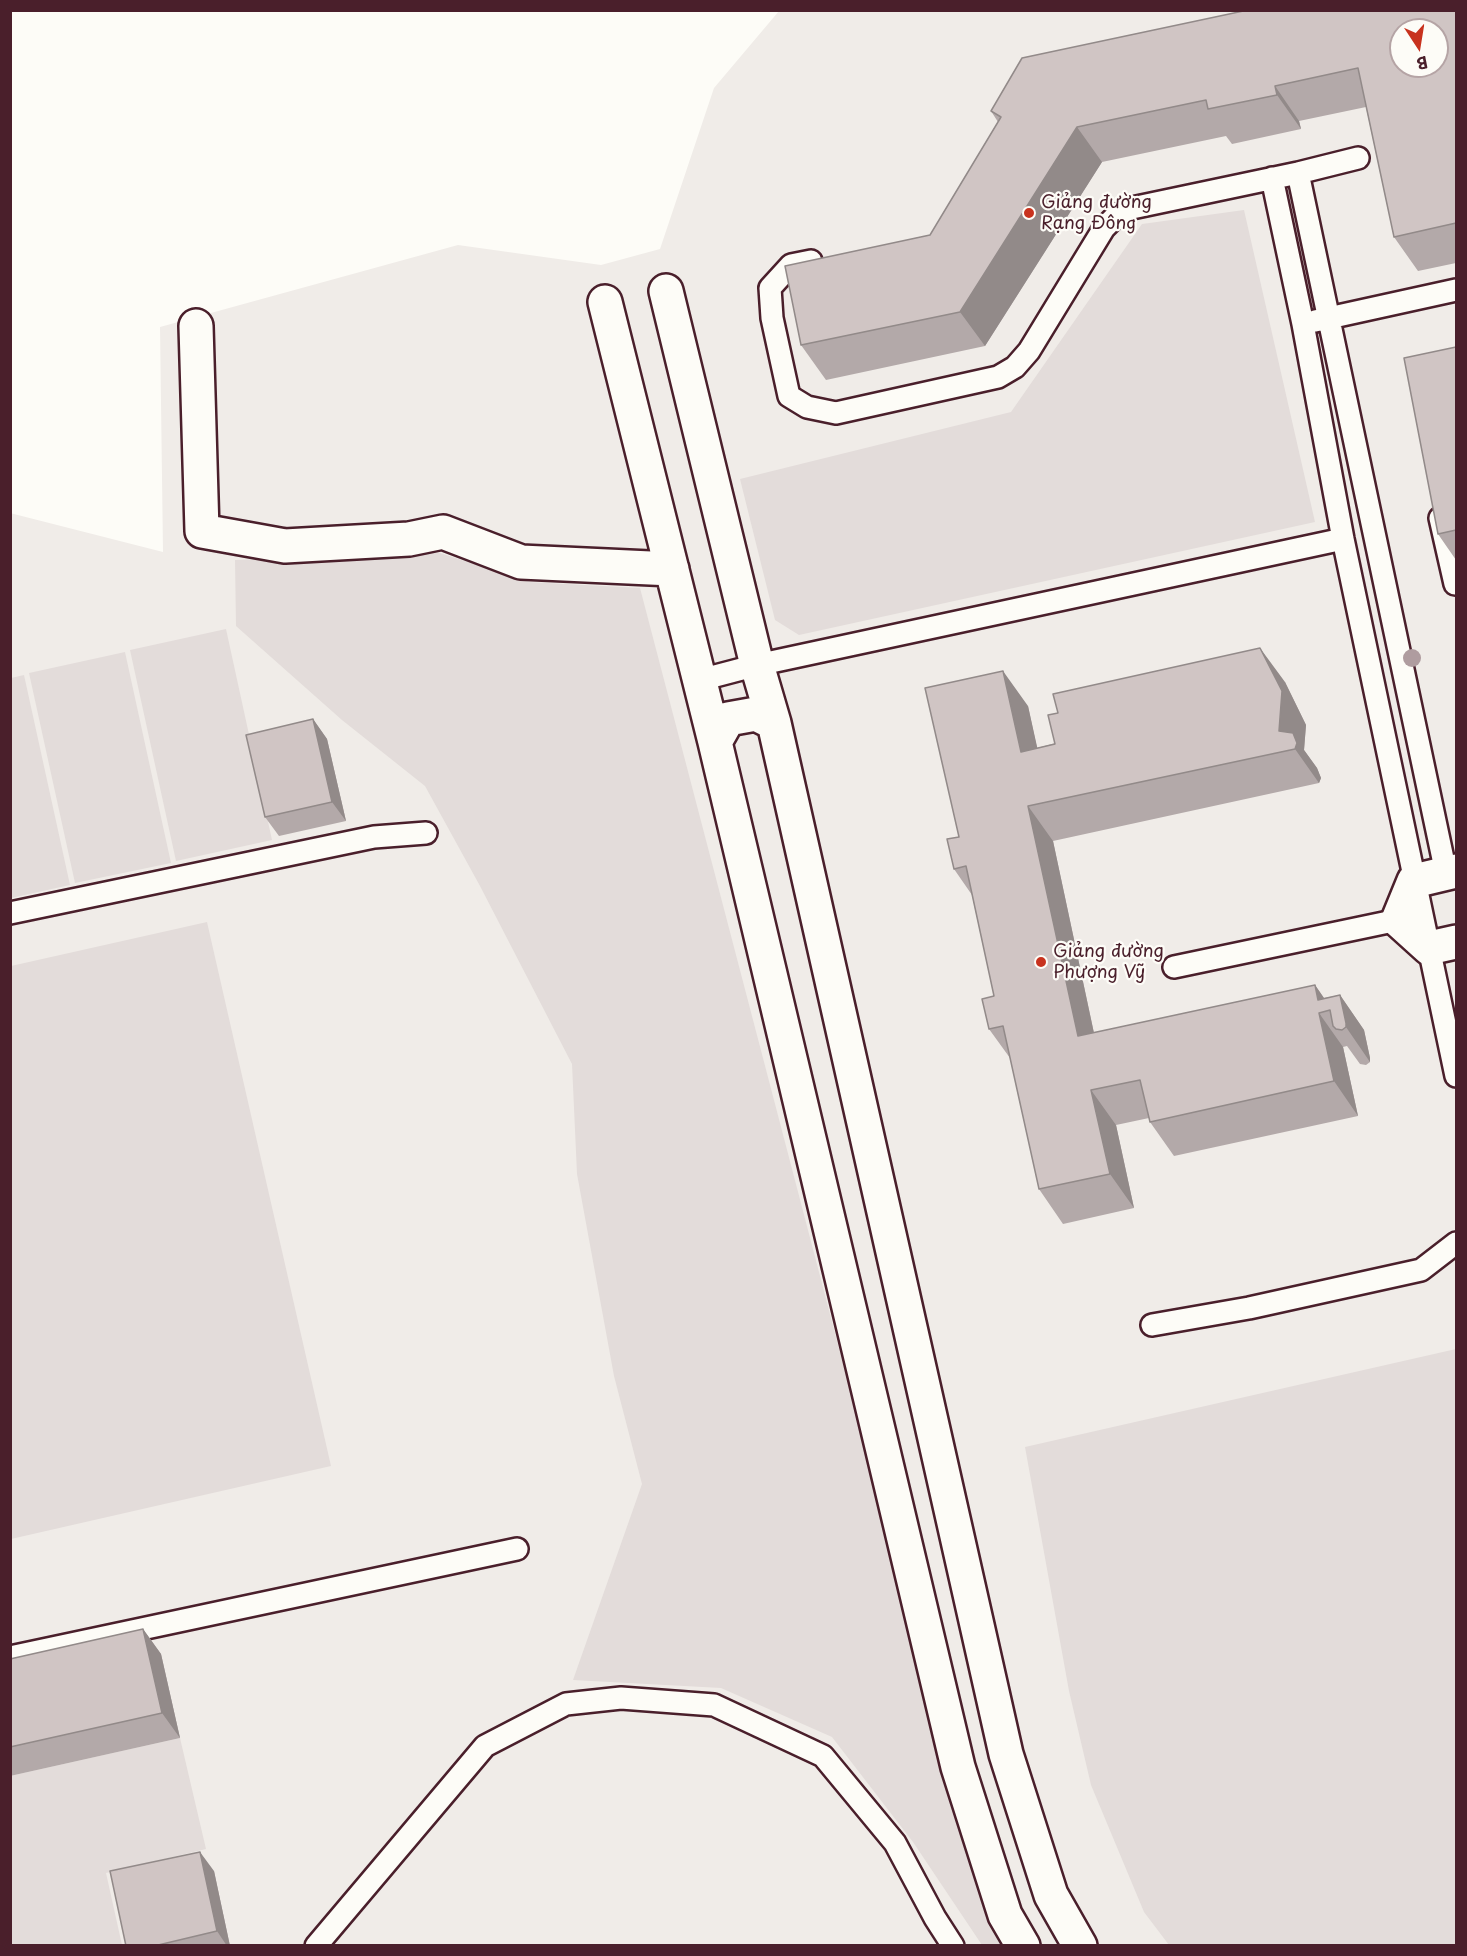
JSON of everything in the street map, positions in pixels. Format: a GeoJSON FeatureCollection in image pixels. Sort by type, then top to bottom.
{"type":"FeatureCollection","features":[{"type":"Feature","properties":{"kind":"street"},"geometry":{"type":"LineString","coordinates":[[666,291],[757,665],[774,723],[1006,1754],[1051,1895],[1080,1946]]}},
{"type":"Feature","properties":{"kind":"street"},"geometry":{"type":"LineString","coordinates":[[605,302],[715,742],[958,1767],[1005,1915],[1023,1946]]}},
{"type":"Feature","properties":{"kind":"street"},"geometry":{"type":"LineString","coordinates":[[196,326],[202,531],[285,546],[409,539],[443,532],[521,562],[672,569]]}},
{"type":"Feature","properties":{"kind":"street"},"geometry":{"type":"LineString","coordinates":[[715,742],[728,719],[756,714],[774,723]]}},
{"type":"Feature","properties":{"kind":"street"},"geometry":{"type":"LineString","coordinates":[[1443,945],[1398,920],[1414,881],[1451,872]]}},
{"type":"Feature","properties":{"kind":"lane"},"geometry":{"type":"LineString","coordinates":[[826,258],[791,265],[770,288],[772,318],[789,396],[807,407],[836,413],[998,377],[1015,367],[1029,351],[1104,228],[1117,215],[1132,208],[1299,173],[1358,158]]}},
{"type":"Feature","properties":{"kind":"lane"},"geometry":{"type":"LineString","coordinates":[[1299,173],[1328,318],[1451,872]]}},
{"type":"Feature","properties":{"kind":"lane"},"geometry":{"type":"LineString","coordinates":[[1272,178],[1303,324],[1343,539],[1414,881],[1443,945],[1456,1076]]}},
{"type":"Feature","properties":{"kind":"lane"},"geometry":{"type":"LineString","coordinates":[[1303,324],[1456,290]]}},
{"type":"Feature","properties":{"kind":"lane"},"geometry":{"type":"LineString","coordinates":[[1435,495],[1456,584]]}},
{"type":"Feature","properties":{"kind":"lane"},"geometry":{"type":"LineString","coordinates":[[700,680],[757,665],[1343,539]]}},
{"type":"Feature","properties":{"kind":"lane"},"geometry":{"type":"LineString","coordinates":[[10,913],[374,837],[426,833]]}},
{"type":"Feature","properties":{"kind":"lane"},"geometry":{"type":"LineString","coordinates":[[1174,967],[1398,920]]}},
{"type":"Feature","properties":{"kind":"lane"},"geometry":{"type":"LineString","coordinates":[[1152,1325],[1249,1308],[1421,1270],[1456,1242]]}},
{"type":"Feature","properties":{"kind":"lane"},"geometry":{"type":"LineString","coordinates":[[10,1657],[517,1549]]}},
{"type":"Feature","properties":{"kind":"lane"},"geometry":{"type":"LineString","coordinates":[[316,1946],[485,1746],[566,1704],[621,1698],[714,1704],[823,1756],[895,1843],[935,1918],[953,1946]]}},
{"type":"Feature","properties":{"kind":"shaded area"},"geometry":{"type":"Polygon","coordinates":[[[779,11],[1456,11],[1456,1945],[11,1945],[10,513],[163,552],[160,327],[458,245],[601,265],[660,249],[714,88],[779,11]]]}},
{"type":"Feature","properties":{"kind":"shaded area"},"geometry":{"type":"Polygon","coordinates":[[[1244,210],[1315,522],[799,635],[775,620],[740,479],[1011,412],[1142,224],[1244,210]]]}},
{"type":"Feature","properties":{"kind":"shaded area"},"geometry":{"type":"Polygon","coordinates":[[[440,553],[529,582],[640,588],[988,1918],[1004,1945],[982,1945],[913,1842],[832,1737],[721,1688],[573,1680],[642,1484],[614,1376],[577,1174],[572,1064],[480,886],[425,786],[342,720],[236,626],[235,560],[440,553]]]}},
{"type":"Feature","properties":{"kind":"shaded area"},"geometry":{"type":"Polygon","coordinates":[[[226,629],[272,840],[176,861],[130,650],[226,629]]]}},
{"type":"Feature","properties":{"kind":"shaded area"},"geometry":{"type":"Polygon","coordinates":[[[125,652],[171,863],[75,883],[29,673],[125,652]]]}},
{"type":"Feature","properties":{"kind":"shaded area"},"geometry":{"type":"Polygon","coordinates":[[[24,675],[70,885],[11,898],[11,678],[24,675]]]}},
{"type":"Feature","properties":{"kind":"shaded area"},"geometry":{"type":"Polygon","coordinates":[[[207,922],[331,1466],[11,1539],[11,966],[207,922]]]}},
{"type":"Feature","properties":{"kind":"shaded area"},"geometry":{"type":"Polygon","coordinates":[[[1456,1349],[1456,1945],[1169,1945],[1144,1912],[1091,1785],[1069,1691],[1025,1447],[1456,1349]]]}},
{"type":"Feature","properties":{"kind":"shaded area"},"geometry":{"type":"Polygon","coordinates":[[[180,1738],[206,1849],[106,1873],[122,1945],[11,1945],[10,1776],[180,1738]]]}},
{"type":"Feature","properties":{"kind":"building"},"geometry":{"type":"Polygon","coordinates":[[[1248,10],[1456,10],[1456,223],[1394,237],[1358,68],[1275,86],[1277,95],[1208,109],[1206,100],[1077,127],[960,312],[801,345],[785,266],[930,235],[1001,117],[991,111],[1022,58],[1248,10]]]}},
{"type":"Feature","properties":{"kind":"building"},"geometry":{"type":"Polygon","coordinates":[[[1456,347],[1456,530],[1438,534],[1404,358],[1456,347]]]}},
{"type":"Feature","properties":{"kind":"building","name":"Giảng đường Phượng Vỹ"},"geometry":{"type":"Polygon","coordinates":[[[1260,648],[1282,691],[1279,731],[1293,733],[1297,743],[1295,749],[1028,806],[1078,1036],[1315,985],[1318,1000],[1340,995],[1346,1023],[1346,1027],[1342,1030],[1336,1029],[1333,1026],[1330,1010],[1319,1013],[1334,1081],[1150,1122],[1140,1080],[1091,1090],[1110,1174],[1039,1189],[1003,1026],[989,1029],[982,999],[994,996],[966,866],[954,869],[947,839],[959,837],[925,688],[1003,671],[1021,752],[1055,744],[1048,715],[1058,713],[1053,694],[1260,648]]]}},
{"type":"Feature","properties":{"kind":"building"},"geometry":{"type":"Polygon","coordinates":[[[313,719],[332,802],[265,817],[246,735],[313,719]]]}},
{"type":"Feature","properties":{"kind":"building"},"geometry":{"type":"Polygon","coordinates":[[[143,1629],[162,1713],[10,1747],[10,1659],[143,1629]]]}},
{"type":"Feature","properties":{"kind":"building"},"geometry":{"type":"Polygon","coordinates":[[[200,1852],[217,1931],[154,1946],[126,1946],[110,1871],[200,1852]]]}},
{"type":"Feature","properties":{"kind":"place","name":"Giảng đường Rạng Đông"},"geometry":{"type":"Point","coordinates":[1029,213]}},
{"type":"Feature","properties":{"kind":"place","name":"Giảng đường Phượng Vỹ"},"geometry":{"type":"Point","coordinates":[1041,962]}}]}
